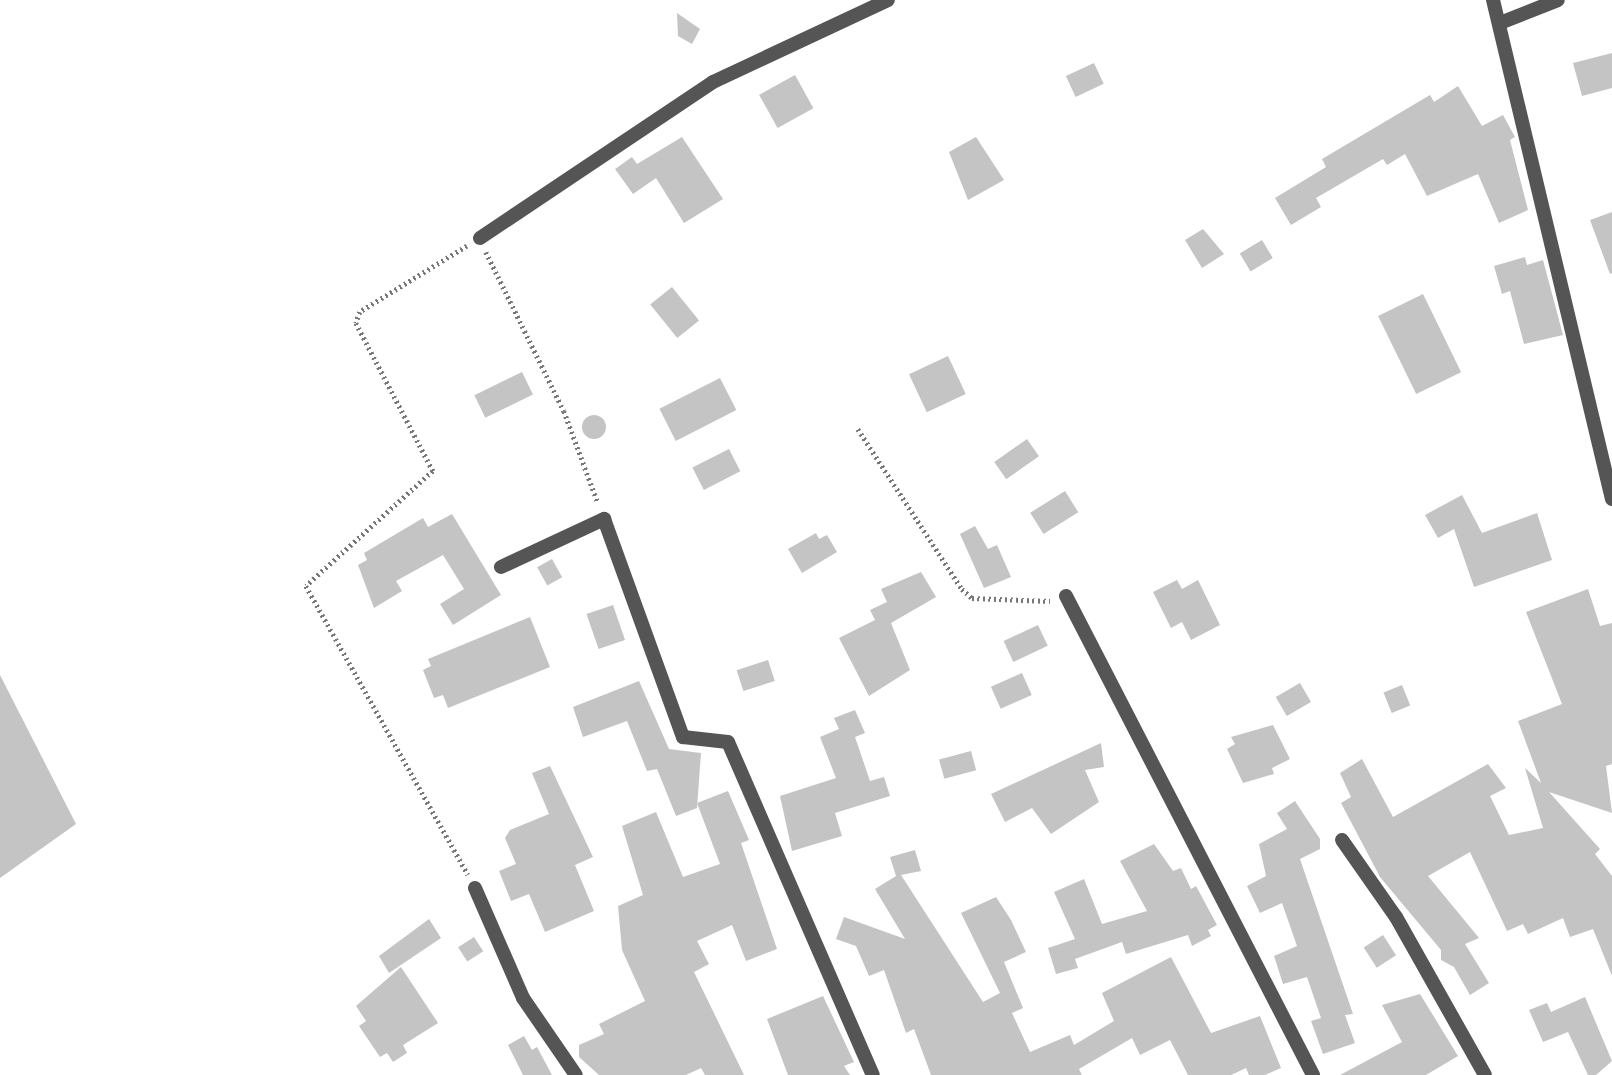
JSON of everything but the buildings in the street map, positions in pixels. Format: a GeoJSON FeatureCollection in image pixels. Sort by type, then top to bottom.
{"type":"FeatureCollection","features":[{"type":"Feature","properties":{"kind":"street"},"geometry":{"type":"LineString","coordinates":[[480,238],[713,82],[888,0]]}},
{"type":"Feature","properties":{"kind":"street"},"geometry":{"type":"LineString","coordinates":[[1493,0],[1612,499]]}},
{"type":"Feature","properties":{"kind":"street"},"geometry":{"type":"LineString","coordinates":[[1500,23],[1558,0]]}},
{"type":"Feature","properties":{"kind":"street"},"geometry":{"type":"LineString","coordinates":[[501,567],[604,519],[683,737],[728,742],[873,1075]]}},
{"type":"Feature","properties":{"kind":"street"},"geometry":{"type":"LineString","coordinates":[[1066,596],[1313,1075]]}},
{"type":"Feature","properties":{"kind":"street"},"geometry":{"type":"LineString","coordinates":[[1342,840],[1396,917],[1485,1075]]}},
{"type":"Feature","properties":{"kind":"street"},"geometry":{"type":"LineString","coordinates":[[475,888],[523,998],[576,1075]]}},
{"type":"Feature","properties":{"kind":"path"},"geometry":{"type":"LineString","coordinates":[[475,888],[306,586],[433,471],[356,323],[360,313],[480,238],[564,411],[604,519]]}},
{"type":"Feature","properties":{"kind":"path"},"geometry":{"type":"LineString","coordinates":[[858,429],[972,598],[1036,596],[1053,603],[1066,596]]}}]}
